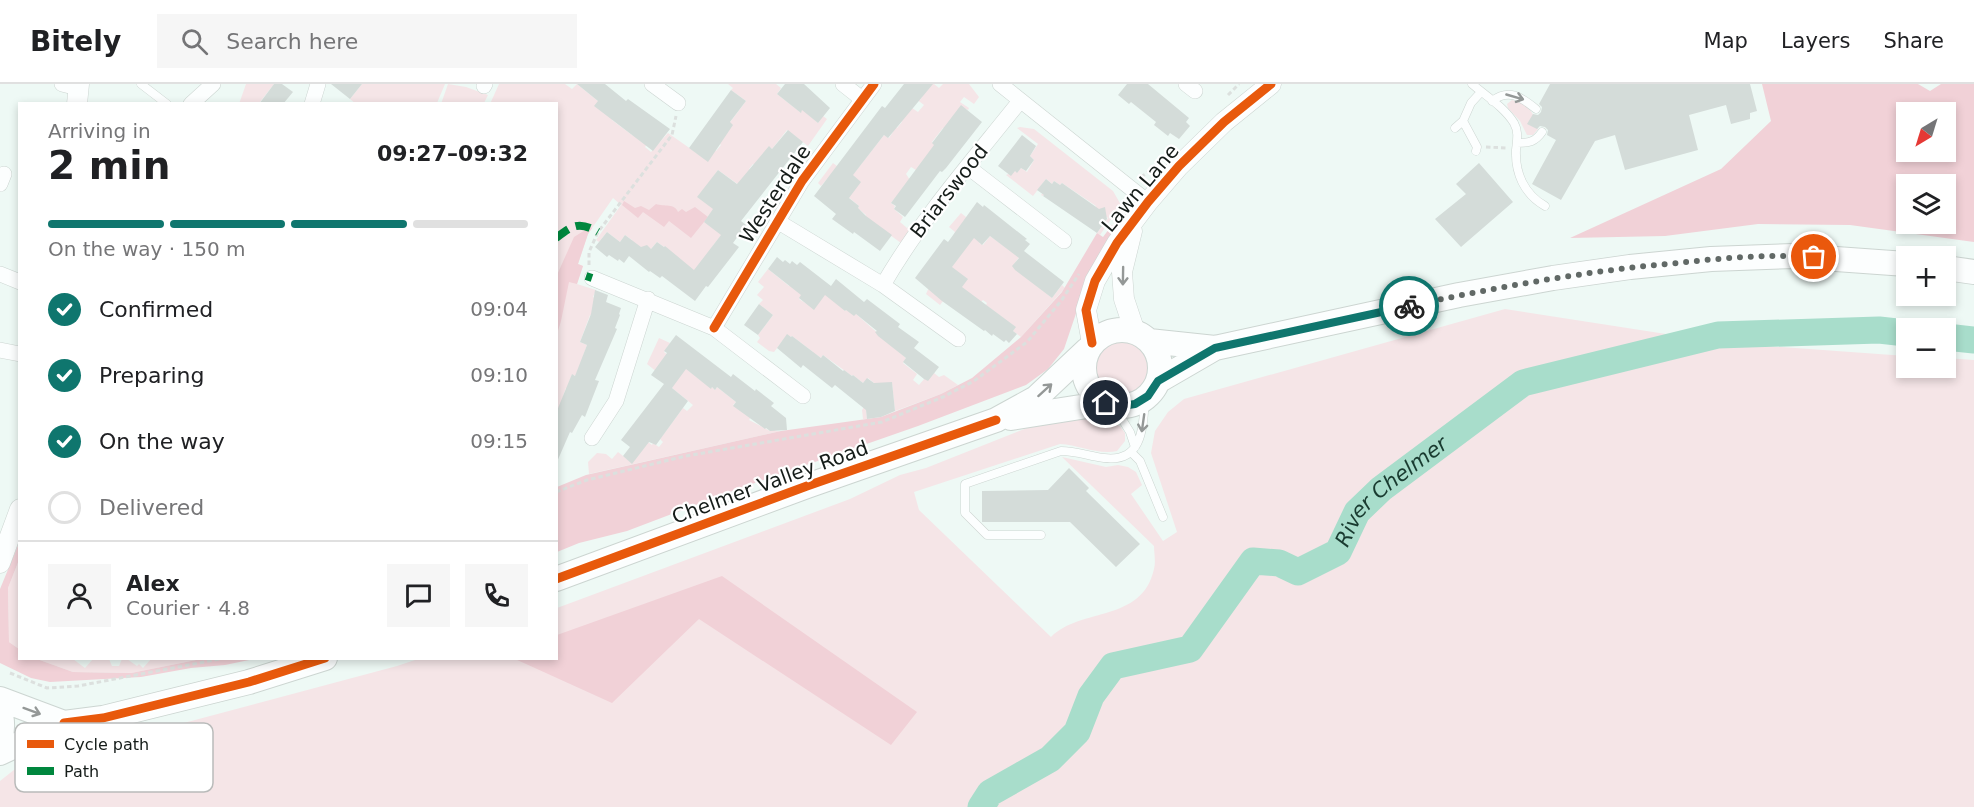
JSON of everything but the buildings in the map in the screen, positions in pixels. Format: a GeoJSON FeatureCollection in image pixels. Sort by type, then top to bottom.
{"type":"FeatureCollection","features":[{"type":"Feature","properties":{"kind":"main road"},"geometry":{"type":"LineString","coordinates":[[1215,348],[1142,336],[1119,329],[1104,334],[1090,347],[1084,362],[1086,382],[1096,396],[1110,404],[1129,405],[1215,348],[1460,295],[1553,278],[1630,267],[1794,256],[1896,263]]}},
{"type":"Feature","properties":{"kind":"main road"},"geometry":{"type":"LineString","coordinates":[[1956,269],[1974,272]]}},
{"type":"Feature","properties":{"kind":"main road"},"geometry":{"type":"LineString","coordinates":[[1142,336],[1158,357],[1160,367],[1152,389]]}},
{"type":"Feature","properties":{"kind":"main road","name":"Chelmer Valley Road"},"geometry":{"type":"LineString","coordinates":[[558,578],[807,486],[996,420],[1036,398],[1090,347]]}},
{"type":"Feature","properties":{"kind":"main road","name":"Chelmer Valley Road"},"geometry":{"type":"LineString","coordinates":[[996,420],[1110,404]]}},
{"type":"Feature","properties":{"kind":"main road"},"geometry":{"type":"LineString","coordinates":[[0,699],[64,723],[103,718],[249,682],[319,660]]}},
{"type":"Feature","properties":{"kind":"main road"},"geometry":{"type":"LineString","coordinates":[[0,713],[2,717],[0,742]]}},
{"type":"Feature","properties":{"kind":"main road"},"geometry":{"type":"LineString","coordinates":[[0,753],[15,746]]}},
{"type":"Feature","properties":{"kind":"street"},"geometry":{"type":"LineString","coordinates":[[193,102],[213,84]]}},
{"type":"Feature","properties":{"kind":"street"},"geometry":{"type":"LineString","coordinates":[[313,102],[318,84]]}},
{"type":"Feature","properties":{"kind":"street"},"geometry":{"type":"LineString","coordinates":[[652,84],[677,107]]}},
{"type":"Feature","properties":{"kind":"street"},"geometry":{"type":"LineString","coordinates":[[843,84],[862,99]]}},
{"type":"Feature","properties":{"kind":"street","name":"Westerdale"},"geometry":{"type":"LineString","coordinates":[[714,328],[802,181],[874,84]]}},
{"type":"Feature","properties":{"kind":"street"},"geometry":{"type":"LineString","coordinates":[[1000,84],[1148,202]]}},
{"type":"Feature","properties":{"kind":"street","name":"Lawn Lane"},"geometry":{"type":"LineString","coordinates":[[1090,347],[1086,310],[1095,281],[1106,260],[1134,219],[1179,166],[1224,122],[1271,84]]}},
{"type":"Feature","properties":{"kind":"street","name":"Briarswood"},"geometry":{"type":"LineString","coordinates":[[883,285],[897,260],[1020,101]]}},
{"type":"Feature","properties":{"kind":"street"},"geometry":{"type":"LineString","coordinates":[[968,167],[1064,241]]}},
{"type":"Feature","properties":{"kind":"street","name":"Lawn Lane"},"geometry":{"type":"LineString","coordinates":[[1134,219],[1122,272],[1124,299],[1142,336]]}},
{"type":"Feature","properties":{"kind":"street"},"geometry":{"type":"LineString","coordinates":[[777,221],[883,285],[958,339]]}},
{"type":"Feature","properties":{"kind":"street"},"geometry":{"type":"LineString","coordinates":[[590,272],[714,328],[804,396]]}},
{"type":"Feature","properties":{"kind":"street"},"geometry":{"type":"LineString","coordinates":[[0,274],[18,281]]}},
{"type":"Feature","properties":{"kind":"street"},"geometry":{"type":"LineString","coordinates":[[592,438],[616,400],[648,299]]}},
{"type":"Feature","properties":{"kind":"street"},"geometry":{"type":"LineString","coordinates":[[0,350],[18,354]]}},
{"type":"Feature","properties":{"kind":"street"},"geometry":{"type":"LineString","coordinates":[[0,563],[18,514]]}},
{"type":"Feature","properties":{"kind":"lane"},"geometry":{"type":"LineString","coordinates":[[141,84],[164,102]]}},
{"type":"Feature","properties":{"kind":"lane"},"geometry":{"type":"LineString","coordinates":[[1472,84],[1514,123],[1518,134],[1517,170],[1522,184],[1531,196],[1545,206]]}},
{"type":"Feature","properties":{"kind":"lane"},"geometry":{"type":"LineString","coordinates":[[1455,128],[1481,92]]}},
{"type":"Feature","properties":{"kind":"lane"},"geometry":{"type":"LineString","coordinates":[[1492,101],[1500,95],[1507,94],[1526,101],[1536,109]]}},
{"type":"Feature","properties":{"kind":"lane"},"geometry":{"type":"LineString","coordinates":[[1462,121],[1477,147],[1476,151]]}},
{"type":"Feature","properties":{"kind":"lane"},"geometry":{"type":"LineString","coordinates":[[1517,143],[1529,143],[1538,138],[1542,132]]}},
{"type":"Feature","properties":{"kind":"lane"},"geometry":{"type":"LineString","coordinates":[[1041,535],[987,535],[965,513],[965,484],[1061,451],[1106,459],[1126,457],[1133,450],[1143,430],[1152,389]]}},
{"type":"Feature","properties":{"kind":"lane"},"geometry":{"type":"LineString","coordinates":[[1110,404],[1130,432],[1133,450],[1140,461],[1163,517]]}},
{"type":"Feature","properties":{"kind":"path"},"geometry":{"type":"LineString","coordinates":[[1226,97],[1239,84]]}},
{"type":"Feature","properties":{"kind":"path"},"geometry":{"type":"LineString","coordinates":[[590,272],[589,252],[593,242],[672,135],[677,107]]}},
{"type":"Feature","properties":{"kind":"path"},"geometry":{"type":"LineString","coordinates":[[1127,186],[1158,166]]}},
{"type":"Feature","properties":{"kind":"path"},"geometry":{"type":"LineString","coordinates":[[558,491],[587,480],[686,456],[882,422],[943,397],[975,381],[1027,342],[1061,301],[1081,271]]}},
{"type":"Feature","properties":{"kind":"path"},"geometry":{"type":"LineString","coordinates":[[10,673],[47,688],[78,686],[214,660]]}},
{"type":"Feature","properties":{"kind":"shaded area"},"geometry":{"type":"Polygon","coordinates":[[[246,84],[274,84],[260,102],[240,102],[246,84]]]}},
{"type":"Feature","properties":{"kind":"shaded area"},"geometry":{"type":"Polygon","coordinates":[[[362,84],[445,84],[437,102],[354,102],[350,99],[362,84]]]}},
{"type":"Feature","properties":{"kind":"shaded area"},"geometry":{"type":"Polygon","coordinates":[[[448,84],[466,87],[488,95],[484,102],[442,102],[448,84]]]}},
{"type":"Feature","properties":{"kind":"shaded area"},"geometry":{"type":"Polygon","coordinates":[[[499,84],[565,84],[572,89],[577,84],[598,101],[623,106],[612,120],[632,135],[649,141],[645,147],[651,152],[668,133],[708,161],[711,148],[716,151],[721,145],[716,141],[746,101],[731,90],[733,88],[728,84],[776,84],[781,88],[777,94],[800,112],[803,109],[818,123],[823,116],[827,119],[808,146],[787,130],[772,149],[769,147],[757,167],[753,164],[749,169],[754,173],[739,185],[718,170],[715,174],[722,234],[712,247],[729,260],[686,280],[665,246],[657,242],[651,249],[634,249],[629,245],[632,240],[625,235],[620,242],[607,232],[599,242],[596,240],[621,205],[613,198],[588,234],[578,264],[583,266],[577,284],[596,290],[593,297],[599,300],[597,318],[590,315],[580,342],[587,345],[577,376],[572,375],[569,382],[574,390],[566,388],[563,396],[568,398],[563,411],[558,409],[558,102],[491,102],[499,84]]]}},
{"type":"Feature","properties":{"kind":"shaded area"},"geometry":{"type":"Polygon","coordinates":[[[930,84],[939,88],[943,84],[969,84],[979,97],[974,104],[964,97],[960,102],[969,108],[968,110],[966,109],[950,133],[943,128],[932,142],[938,148],[916,170],[911,167],[906,174],[910,180],[891,203],[903,217],[900,222],[907,228],[913,224],[901,243],[865,217],[866,215],[860,210],[856,211],[859,206],[827,179],[821,186],[818,183],[833,163],[846,173],[855,172],[884,135],[889,138],[893,132],[888,128],[892,124],[897,128],[902,122],[897,118],[912,108],[918,112],[924,105],[903,89],[920,100],[930,84]]]}},
{"type":"Feature","properties":{"kind":"shaded area"},"geometry":{"type":"Polygon","coordinates":[[[1762,84],[1918,84],[1930,91],[1941,84],[1974,84],[1974,242],[1916,234],[1956,234],[1956,174],[1896,174],[1896,231],[1850,225],[1758,224],[1665,236],[1570,238],[1721,169],[1771,121],[1762,84]]]}},
{"type":"Feature","properties":{"kind":"shaded area"},"geometry":{"type":"Polygon","coordinates":[[[1512,100],[1523,104],[1533,114],[1538,129],[1533,135],[1527,135],[1520,121],[1508,108],[1507,104],[1512,100]]]}},
{"type":"Feature","properties":{"kind":"shaded area"},"geometry":{"type":"Polygon","coordinates":[[[1017,128],[1034,129],[1113,191],[1121,205],[1100,235],[1097,233],[1108,218],[1095,208],[1096,206],[1062,183],[1060,185],[1054,181],[1043,196],[1041,195],[1051,183],[1046,179],[1033,196],[1006,175],[1017,172],[1021,168],[1027,172],[1034,160],[1030,156],[1038,144],[1017,128]]]}},
{"type":"Feature","properties":{"kind":"shaded area"},"geometry":{"type":"Polygon","coordinates":[[[624,201],[635,208],[641,206],[649,210],[656,204],[672,206],[678,212],[682,209],[686,212],[695,207],[708,217],[691,238],[669,221],[664,227],[643,212],[638,218],[622,205],[624,201]]]}},
{"type":"Feature","properties":{"kind":"shaded area"},"geometry":{"type":"Polygon","coordinates":[[[961,213],[986,233],[979,243],[983,245],[990,236],[1019,257],[1013,266],[1052,298],[1062,285],[1065,288],[1021,337],[1013,331],[1015,327],[986,305],[987,303],[983,300],[981,302],[950,292],[940,305],[926,294],[955,232],[949,227],[961,213]]]}},
{"type":"Feature","properties":{"kind":"shaded area"},"geometry":{"type":"Polygon","coordinates":[[[1112,225],[1116,228],[1090,272],[1064,349],[1048,369],[1026,385],[627,531],[579,543],[558,552],[558,487],[586,475],[781,431],[881,417],[941,394],[972,378],[1021,337],[1062,292],[1097,233],[1103,237],[1112,225]]]}},
{"type":"Feature","properties":{"kind":"shaded area"},"geometry":{"type":"Polygon","coordinates":[[[592,228],[578,264],[583,266],[577,284],[569,282],[558,331],[558,273],[574,237],[592,228]]]}},
{"type":"Feature","properties":{"kind":"shaded area"},"geometry":{"type":"Polygon","coordinates":[[[768,269],[789,286],[799,274],[802,295],[799,299],[807,304],[825,282],[845,311],[856,314],[906,358],[903,363],[917,374],[913,380],[919,385],[934,373],[939,377],[944,375],[958,385],[941,394],[895,411],[892,383],[866,408],[867,419],[863,419],[862,410],[869,400],[874,383],[868,378],[863,383],[823,355],[821,358],[817,355],[808,367],[813,352],[792,336],[787,335],[774,352],[757,342],[760,338],[758,335],[773,315],[759,304],[763,300],[757,295],[764,287],[758,282],[768,269]]]}},
{"type":"Feature","properties":{"kind":"shaded area"},"geometry":{"type":"Polygon","coordinates":[[[1505,309],[1724,343],[1896,355],[1896,378],[1956,378],[1956,359],[1974,360],[1974,807],[0,807],[0,781],[15,769],[15,792],[213,792],[213,723],[184,723],[415,660],[558,660],[558,608],[850,499],[900,475],[926,468],[1027,428],[1080,418],[1110,422],[1120,426],[1125,433],[1125,441],[1117,451],[1103,452],[1060,444],[914,492],[919,510],[1051,637],[1078,621],[1109,612],[1137,598],[1147,586],[1155,563],[1154,546],[1062,457],[1106,467],[1118,465],[1128,467],[1136,472],[1142,485],[1131,494],[1163,541],[1177,532],[1151,453],[1155,431],[1168,412],[1184,399],[1505,309]]]}},
{"type":"Feature","properties":{"kind":"shaded area"},"geometry":{"type":"Polygon","coordinates":[[[659,338],[670,343],[664,352],[711,388],[715,390],[717,387],[736,402],[733,405],[753,414],[749,420],[770,431],[773,428],[781,431],[589,474],[588,462],[597,453],[606,454],[612,459],[618,452],[632,463],[640,453],[632,430],[652,445],[653,443],[659,447],[663,442],[660,439],[683,408],[687,411],[693,405],[647,364],[659,338]]]}},
{"type":"Feature","properties":{"kind":"shaded area"},"geometry":{"type":"Polygon","coordinates":[[[1121,340],[1132,342],[1141,348],[1147,357],[1149,368],[1147,379],[1141,388],[1132,394],[1121,396],[1110,394],[1101,388],[1095,379],[1093,368],[1095,357],[1101,348],[1110,342],[1121,340]]]}},
{"type":"Feature","properties":{"kind":"shaded area"},"geometry":{"type":"Polygon","coordinates":[[[18,545],[18,563],[8,588],[9,642],[18,648],[18,660],[40,660],[73,672],[131,673],[196,660],[249,660],[141,677],[50,682],[31,678],[0,663],[0,589],[18,545]]]}},
{"type":"Feature","properties":{"kind":"shaded area"},"geometry":{"type":"Polygon","coordinates":[[[18,563],[18,648],[9,642],[8,588],[18,563]]]}},
{"type":"Feature","properties":{"kind":"shaded area"},"geometry":{"type":"Polygon","coordinates":[[[722,576],[917,712],[891,745],[699,619],[612,703],[517,660],[558,660],[558,635],[722,576]]]}},
{"type":"Feature","properties":{"kind":"shaded area"},"geometry":{"type":"Polygon","coordinates":[[[40,660],[74,660],[85,668],[92,660],[109,660],[112,666],[119,666],[122,660],[128,660],[143,668],[150,660],[196,660],[131,673],[73,672],[40,660]]]}},
{"type":"Feature","properties":{"kind":"waterway","name":"River Chelmer"},"geometry":{"type":"LineString","coordinates":[[981,807],[990,793],[1050,759],[1077,732],[1091,696],[1113,666],[1190,649],[1253,561],[1279,563],[1298,572],[1338,552],[1357,512],[1381,489],[1523,383],[1718,335],[1879,330],[1896,332]]}},
{"type":"Feature","properties":{"kind":"waterway","name":"River Chelmer"},"geometry":{"type":"LineString","coordinates":[[1956,338],[1974,340]]}},
{"type":"Feature","properties":{"kind":"marked path"},"geometry":{"type":"LineString","coordinates":[[558,237],[576,226],[586,226],[598,232]]}},
{"type":"Feature","properties":{"kind":"marked path"},"geometry":{"type":"LineString","coordinates":[[586,276],[592,278]]}},
{"type":"Feature","properties":{"kind":"cycle path"},"geometry":{"type":"LineString","coordinates":[[714,328],[802,181],[874,84]]}},
{"type":"Feature","properties":{"kind":"cycle path"},"geometry":{"type":"LineString","coordinates":[[1092,343],[1086,310],[1095,281],[1117,243],[1179,166],[1224,122],[1271,84]]}},
{"type":"Feature","properties":{"kind":"cycle path"},"geometry":{"type":"LineString","coordinates":[[558,578],[807,486],[996,420]]}},
{"type":"Feature","properties":{"kind":"cycle path"},"geometry":{"type":"LineString","coordinates":[[64,723],[103,718],[249,682],[319,660]]}},
{"type":"Feature","properties":{"kind":"way so far"},"geometry":{"type":"LineString","coordinates":[[1409,306],[1553,278],[1630,267],[1712,260],[1814,257]]}},
{"type":"Feature","properties":{"kind":"route"},"geometry":{"type":"LineString","coordinates":[[1106,403],[1122,406],[1135,404],[1148,396],[1158,381],[1215,348],[1409,306]]}}]}
